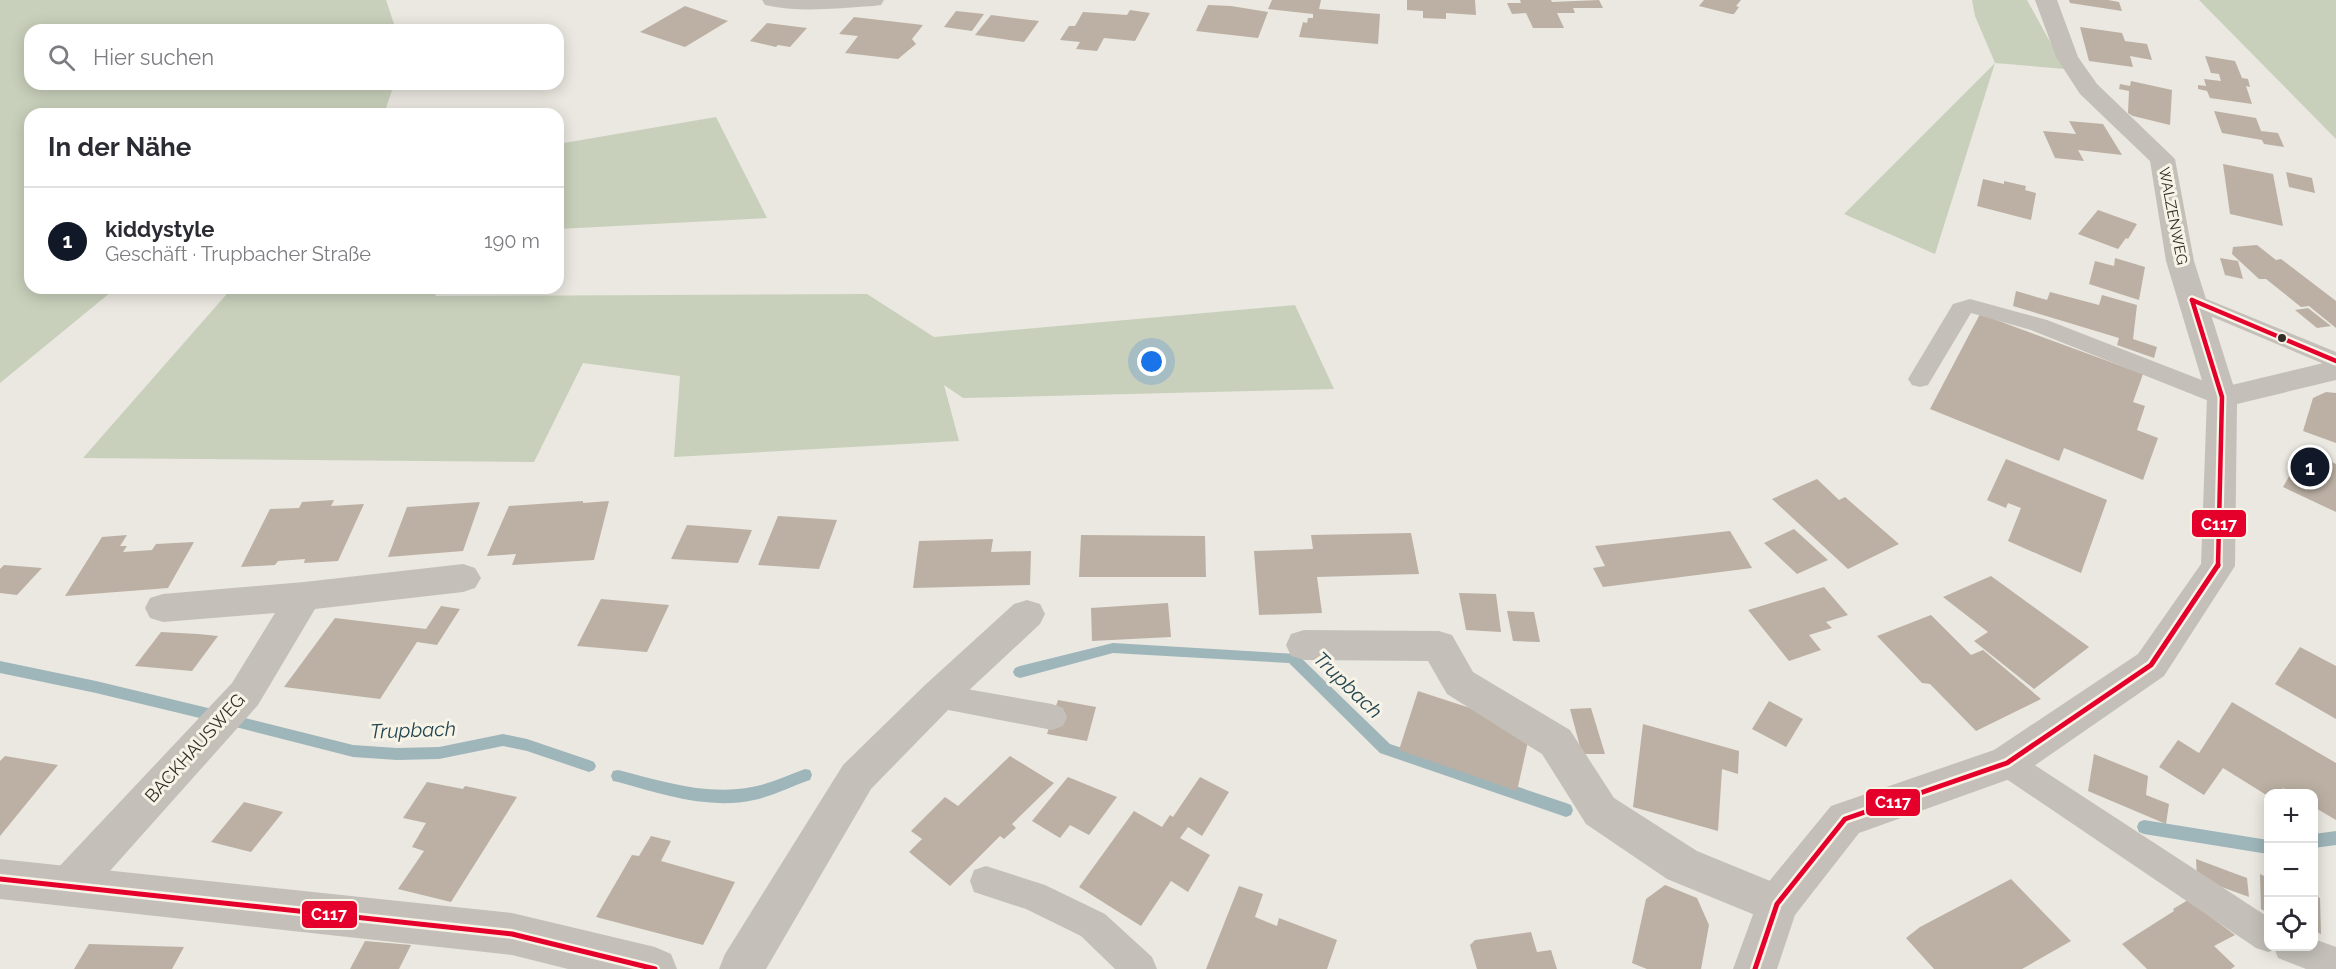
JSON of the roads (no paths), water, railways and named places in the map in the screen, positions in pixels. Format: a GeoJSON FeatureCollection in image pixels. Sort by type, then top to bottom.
{"type":"FeatureCollection","features":[{"type":"Feature","properties":{"kind":"street"},"geometry":{"type":"LineString","coordinates":[[773,0],[809,2],[873,0]]}},
{"type":"Feature","properties":{"kind":"street","name":"WALZENWEG"},"geometry":{"type":"LineString","coordinates":[[1755,969],[1777,904],[1845,819],[2007,763],[2151,665],[2218,566],[2222,397],[2180,261],[2162,159],[2088,89],[2067,57],[2046,0]]}},
{"type":"Feature","properties":{"kind":"street"},"geometry":{"type":"LineString","coordinates":[[2222,397],[2336,370]]}},
{"type":"Feature","properties":{"kind":"street"},"geometry":{"type":"LineString","coordinates":[[163,608],[304,596],[463,578]]}},
{"type":"Feature","properties":{"kind":"street","name":"BACKHAUSWEG"},"geometry":{"type":"LineString","coordinates":[[69,886],[245,694],[304,596]]}},
{"type":"Feature","properties":{"kind":"street"},"geometry":{"type":"LineString","coordinates":[[741,969],[858,777],[938,696],[1027,614]]}},
{"type":"Feature","properties":{"kind":"street"},"geometry":{"type":"LineString","coordinates":[[1304,645],[1439,646],[1460,683],[1556,742],[1600,811],[1682,864],[1777,904]]}},
{"type":"Feature","properties":{"kind":"street"},"geometry":{"type":"LineString","coordinates":[[0,879],[512,934],[655,969]]}},
{"type":"Feature","properties":{"kind":"lane"},"geometry":{"type":"LineString","coordinates":[[2192,300],[2336,361]]}},
{"type":"Feature","properties":{"kind":"lane"},"geometry":{"type":"LineString","coordinates":[[1920,379],[1961,309],[1970,306],[2039,325],[2222,397]]}},
{"type":"Feature","properties":{"kind":"lane"},"geometry":{"type":"LineString","coordinates":[[938,696],[1052,717]]}},
{"type":"Feature","properties":{"kind":"lane"},"geometry":{"type":"LineString","coordinates":[[2007,763],[2264,933]]}},
{"type":"Feature","properties":{"kind":"lane"},"geometry":{"type":"LineString","coordinates":[[986,881],[1033,896],[1093,925],[1140,969]]}},
{"type":"Feature","properties":{"kind":"lane"},"geometry":{"type":"LineString","coordinates":[[2303,951],[2336,964]]}},
{"type":"Feature","properties":{"kind":"waterway","name":"Trupbach"},"geometry":{"type":"LineString","coordinates":[[1020,672],[1113,648],[1292,658],[1385,749],[1566,810]]}},
{"type":"Feature","properties":{"kind":"waterway","name":"Trupbach"},"geometry":{"type":"LineString","coordinates":[[0,667],[208,714]]}},
{"type":"Feature","properties":{"kind":"waterway","name":"Trupbach"},"geometry":{"type":"LineString","coordinates":[[237,722],[353,751],[397,754],[439,753],[503,740],[527,745],[589,766]]}},
{"type":"Feature","properties":{"kind":"waterway","name":"Trupbach"},"geometry":{"type":"LineString","coordinates":[[618,776],[667,789],[718,797],[752,794],[805,775]]}},
{"type":"Feature","properties":{"kind":"waterway","name":"Trupbach"},"geometry":{"type":"LineString","coordinates":[[2144,827],[2264,846]]}},
{"type":"Feature","properties":{"kind":"waterway","name":"Trupbach"},"geometry":{"type":"LineString","coordinates":[[2318,840],[2336,838]]}},
{"type":"Feature","properties":{"kind":"place","name":"kiddystyle"},"geometry":{"type":"Point","coordinates":[2310,467]}}]}
